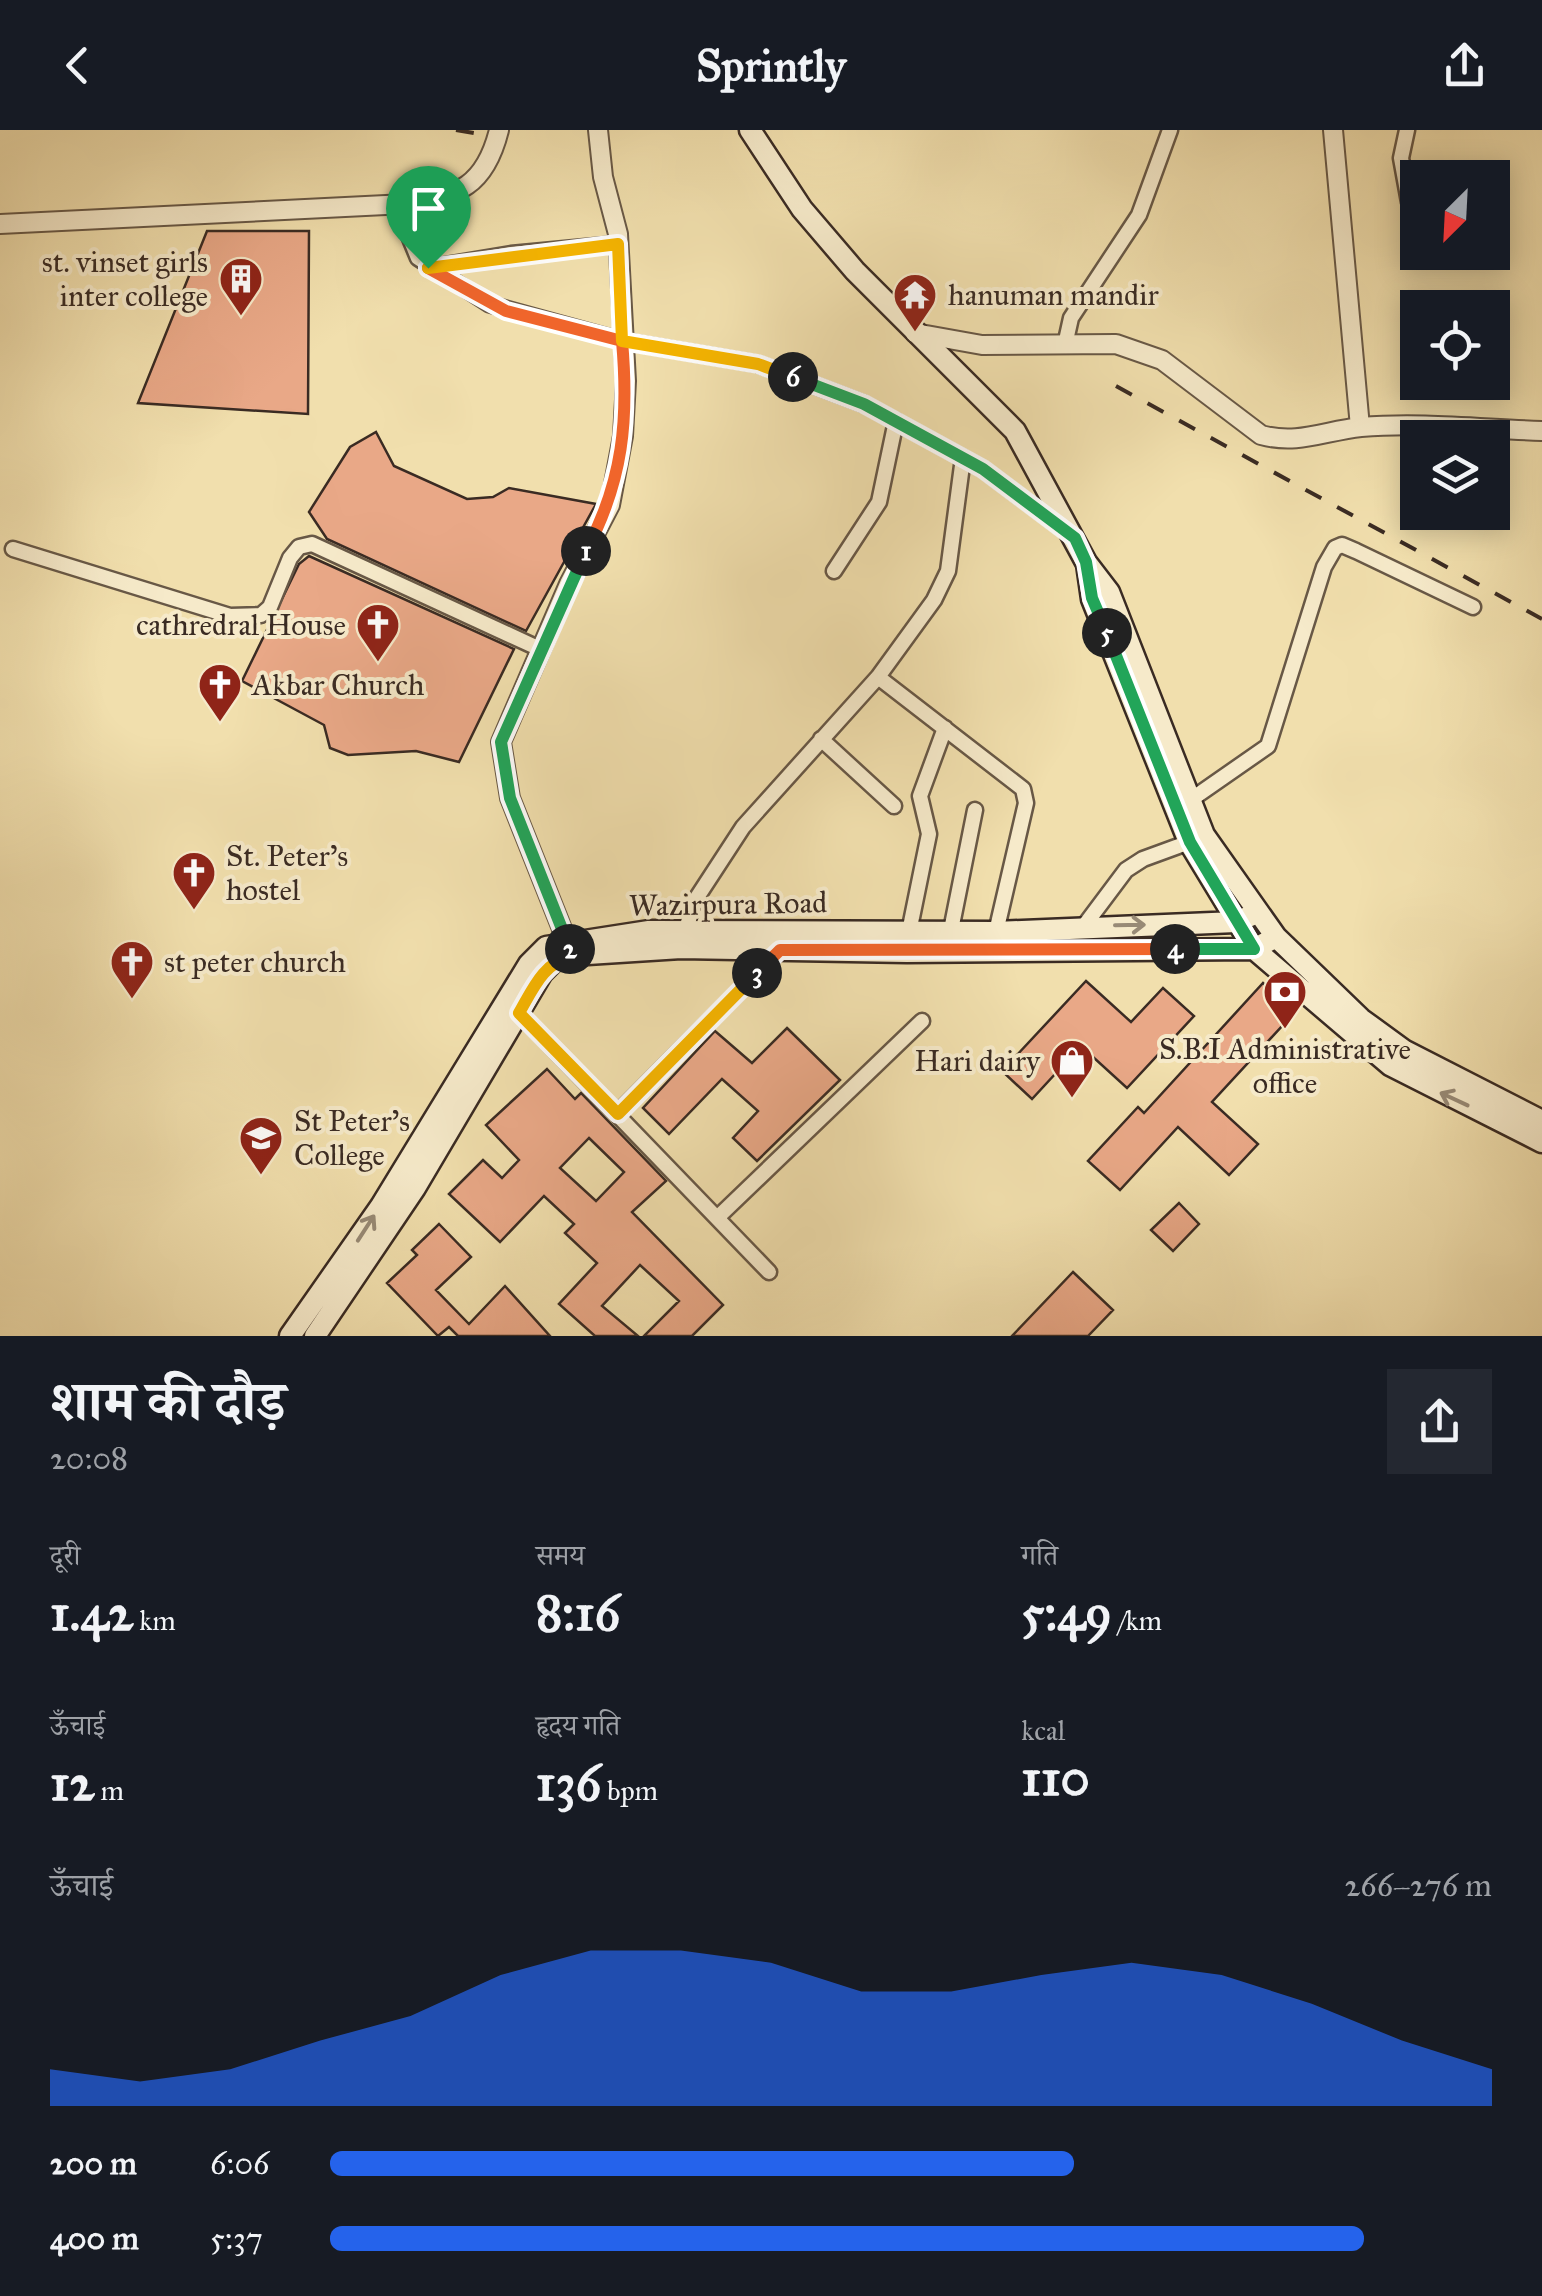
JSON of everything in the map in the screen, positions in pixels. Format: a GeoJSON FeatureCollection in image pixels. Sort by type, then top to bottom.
{"type":"FeatureCollection","features":[{"type":"Feature","properties":{"kind":"main road"},"geometry":{"type":"LineString","coordinates":[[750,130],[813,221],[915,332],[1015,431],[1116,610],[1190,801],[1197,838],[1276,938],[1361,1020],[1405,1052],[1542,1121]]}},
{"type":"Feature","properties":{"kind":"main road"},"geometry":{"type":"LineString","coordinates":[[1086,562],[1092,598],[1197,838],[1236,922],[1254,949],[1390,1066],[1542,1142]]}},
{"type":"Feature","properties":{"kind":"main road","name":"Wazirpura Road"},"geometry":{"type":"LineString","coordinates":[[948,941],[996,932],[1084,926],[1236,922],[1257,913]]}},
{"type":"Feature","properties":{"kind":"main road","name":"Wazirpura Road"},"geometry":{"type":"LineString","coordinates":[[290,1336],[381,1206],[536,954],[683,940],[948,941],[1254,949],[1276,938]]}},
{"type":"Feature","properties":{"kind":"main road","name":"Wazirpura Road"},"geometry":{"type":"LineString","coordinates":[[683,940],[780,950],[908,942]]}},
{"type":"Feature","properties":{"kind":"main road"},"geometry":{"type":"LineString","coordinates":[[315,1336],[416,1188],[542,973],[570,949]]}},
{"type":"Feature","properties":{"kind":"street"},"geometry":{"type":"LineString","coordinates":[[0,224],[406,204],[463,191],[492,156],[498,130]]}},
{"type":"Feature","properties":{"kind":"street"},"geometry":{"type":"LineString","coordinates":[[570,949],[510,798],[501,742],[540,650],[610,505],[623,436],[618,244],[598,130]]}},
{"type":"Feature","properties":{"kind":"street"},"geometry":{"type":"LineString","coordinates":[[1065,345],[1071,318],[1138,215],[1170,130]]}},
{"type":"Feature","properties":{"kind":"street"},"geometry":{"type":"LineString","coordinates":[[1332,130],[1360,427]]}},
{"type":"Feature","properties":{"kind":"street"},"geometry":{"type":"LineString","coordinates":[[1401,160],[1407,130]]}},
{"type":"Feature","properties":{"kind":"street"},"geometry":{"type":"LineString","coordinates":[[406,204],[412,247],[428,268],[506,311],[622,341],[758,364],[896,420],[963,458],[1075,538]]}},
{"type":"Feature","properties":{"kind":"street"},"geometry":{"type":"LineString","coordinates":[[428,268],[618,244]]}},
{"type":"Feature","properties":{"kind":"street"},"geometry":{"type":"LineString","coordinates":[[915,332],[982,345],[1116,344],[1162,360],[1261,435],[1302,440],[1360,427],[1542,431]]}},
{"type":"Feature","properties":{"kind":"street"},"geometry":{"type":"LineString","coordinates":[[834,571],[879,502],[896,420]]}},
{"type":"Feature","properties":{"kind":"street"},"geometry":{"type":"LineString","coordinates":[[683,940],[696,899],[744,827],[878,677],[943,584],[963,458]]}},
{"type":"Feature","properties":{"kind":"street"},"geometry":{"type":"LineString","coordinates":[[14,550],[230,616],[248,617],[270,607],[290,558],[299,547],[312,544],[540,650]]}},
{"type":"Feature","properties":{"kind":"street"},"geometry":{"type":"LineString","coordinates":[[1190,801],[1268,746],[1324,568],[1335,548],[1342,545],[1474,607]]}},
{"type":"Feature","properties":{"kind":"street"},"geometry":{"type":"LineString","coordinates":[[878,677],[1014,778],[1026,798],[996,932]]}},
{"type":"Feature","properties":{"kind":"street"},"geometry":{"type":"LineString","coordinates":[[908,942],[929,834],[920,796],[945,728]]}},
{"type":"Feature","properties":{"kind":"street"},"geometry":{"type":"LineString","coordinates":[[821,739],[894,806]]}},
{"type":"Feature","properties":{"kind":"street"},"geometry":{"type":"LineString","coordinates":[[948,941],[975,810]]}},
{"type":"Feature","properties":{"kind":"street"},"geometry":{"type":"LineString","coordinates":[[1084,926],[1126,870],[1143,859],[1197,838]]}},
{"type":"Feature","properties":{"kind":"street"},"geometry":{"type":"LineString","coordinates":[[618,1114],[780,950]]}},
{"type":"Feature","properties":{"kind":"street"},"geometry":{"type":"LineString","coordinates":[[519,1013],[769,1272]]}},
{"type":"Feature","properties":{"kind":"street"},"geometry":{"type":"LineString","coordinates":[[717,1218],[922,1021]]}},
{"type":"Feature","properties":{"kind":"building","name":"st. vinset girls inter college"},"geometry":{"type":"Polygon","coordinates":[[[207,231],[309,231],[308,414],[138,403],[207,231]]]}},
{"type":"Feature","properties":{"kind":"building"},"geometry":{"type":"Polygon","coordinates":[[[376,432],[394,466],[467,499],[493,497],[509,488],[596,504],[526,631],[327,539],[309,512],[350,447],[376,432]]]}},
{"type":"Feature","properties":{"kind":"building","name":"cathredral House"},"geometry":{"type":"Polygon","coordinates":[[[309,556],[514,649],[459,762],[416,751],[348,755],[330,748],[324,725],[242,681],[299,564],[309,556]]]}},
{"type":"Feature","properties":{"kind":"building"},"geometry":{"type":"Polygon","coordinates":[[[1086,981],[1131,1022],[1163,988],[1194,1016],[1127,1088],[1081,1046],[1032,1099],[1002,1071],[1086,981]]]}},
{"type":"Feature","properties":{"kind":"building"},"geometry":{"type":"Polygon","coordinates":[[[1263,983],[1295,1012],[1212,1102],[1258,1144],[1229,1175],[1178,1127],[1120,1190],[1088,1161],[1138,1107],[1144,1113],[1263,983]]]}},
{"type":"Feature","properties":{"kind":"building"},"geometry":{"type":"Polygon","coordinates":[[[787,1028],[840,1080],[757,1161],[733,1138],[758,1111],[722,1079],[669,1134],[643,1108],[715,1031],[752,1063],[787,1028]]]}},
{"type":"Feature","properties":{"kind":"building"},"geometry":{"type":"Polygon","coordinates":[[[547,1069],[575,1099],[581,1093],[666,1181],[632,1212],[723,1305],[692,1336],[644,1336],[679,1301],[640,1265],[602,1306],[638,1336],[595,1336],[559,1304],[597,1263],[565,1233],[574,1224],[544,1196],[500,1242],[449,1194],[483,1160],[502,1178],[519,1160],[486,1125],[547,1069]],[[589,1138],[560,1168],[596,1201],[624,1172],[589,1138]]]}},
{"type":"Feature","properties":{"kind":"building"},"geometry":{"type":"Polygon","coordinates":[[[1179,1203],[1199,1224],[1173,1251],[1151,1230],[1179,1203]]]}},
{"type":"Feature","properties":{"kind":"building"},"geometry":{"type":"Polygon","coordinates":[[[439,1224],[471,1257],[436,1290],[469,1324],[505,1286],[550,1336],[458,1336],[449,1327],[438,1336],[387,1283],[417,1255],[412,1250],[439,1224]]]}},
{"type":"Feature","properties":{"kind":"building"},"geometry":{"type":"Polygon","coordinates":[[[1073,1272],[1113,1310],[1088,1336],[1012,1336],[1073,1272]]]}},
{"type":"Feature","properties":{"kind":"railway"},"geometry":{"type":"LineString","coordinates":[[456,130],[480,134]]}},
{"type":"Feature","properties":{"kind":"railway"},"geometry":{"type":"LineString","coordinates":[[1116,386],[1542,619]]}},
{"type":"Feature","properties":{"kind":"place","name":"st. vinset girls inter college"},"geometry":{"type":"Point","coordinates":[241,317]}},
{"type":"Feature","properties":{"kind":"place","name":"hanuman mandir"},"geometry":{"type":"Point","coordinates":[915,333]}},
{"type":"Feature","properties":{"kind":"place","name":"cathredral House"},"geometry":{"type":"Point","coordinates":[378,663]}},
{"type":"Feature","properties":{"kind":"place","name":"Akbar Church"},"geometry":{"type":"Point","coordinates":[220,723]}},
{"type":"Feature","properties":{"kind":"place","name":"St. Peter's hostel"},"geometry":{"type":"Point","coordinates":[194,911]}},
{"type":"Feature","properties":{"kind":"place","name":"st peter church"},"geometry":{"type":"Point","coordinates":[132,1000]}},
{"type":"Feature","properties":{"kind":"place","name":"S.B.I Administrative office"},"geometry":{"type":"Point","coordinates":[1285,1030]}},
{"type":"Feature","properties":{"kind":"place","name":"Hari dairy"},"geometry":{"type":"Point","coordinates":[1072,1099]}},
{"type":"Feature","properties":{"kind":"place","name":"St Peter's College"},"geometry":{"type":"Point","coordinates":[261,1176]}},
{"type":"Feature","properties":{"kind":"route"},"geometry":{"type":"LineString","coordinates":[[428,268],[506,311],[622,341],[626,381],[623,436],[610,505],[569,584],[501,742],[510,798],[572,955],[554,960],[542,973],[519,1013],[618,1114],[780,950],[1254,949],[1208,878],[1190,842],[1092,598],[1086,562],[1075,538],[983,469],[864,404],[758,364],[622,341],[618,244],[511,254],[428,268]]}}]}
